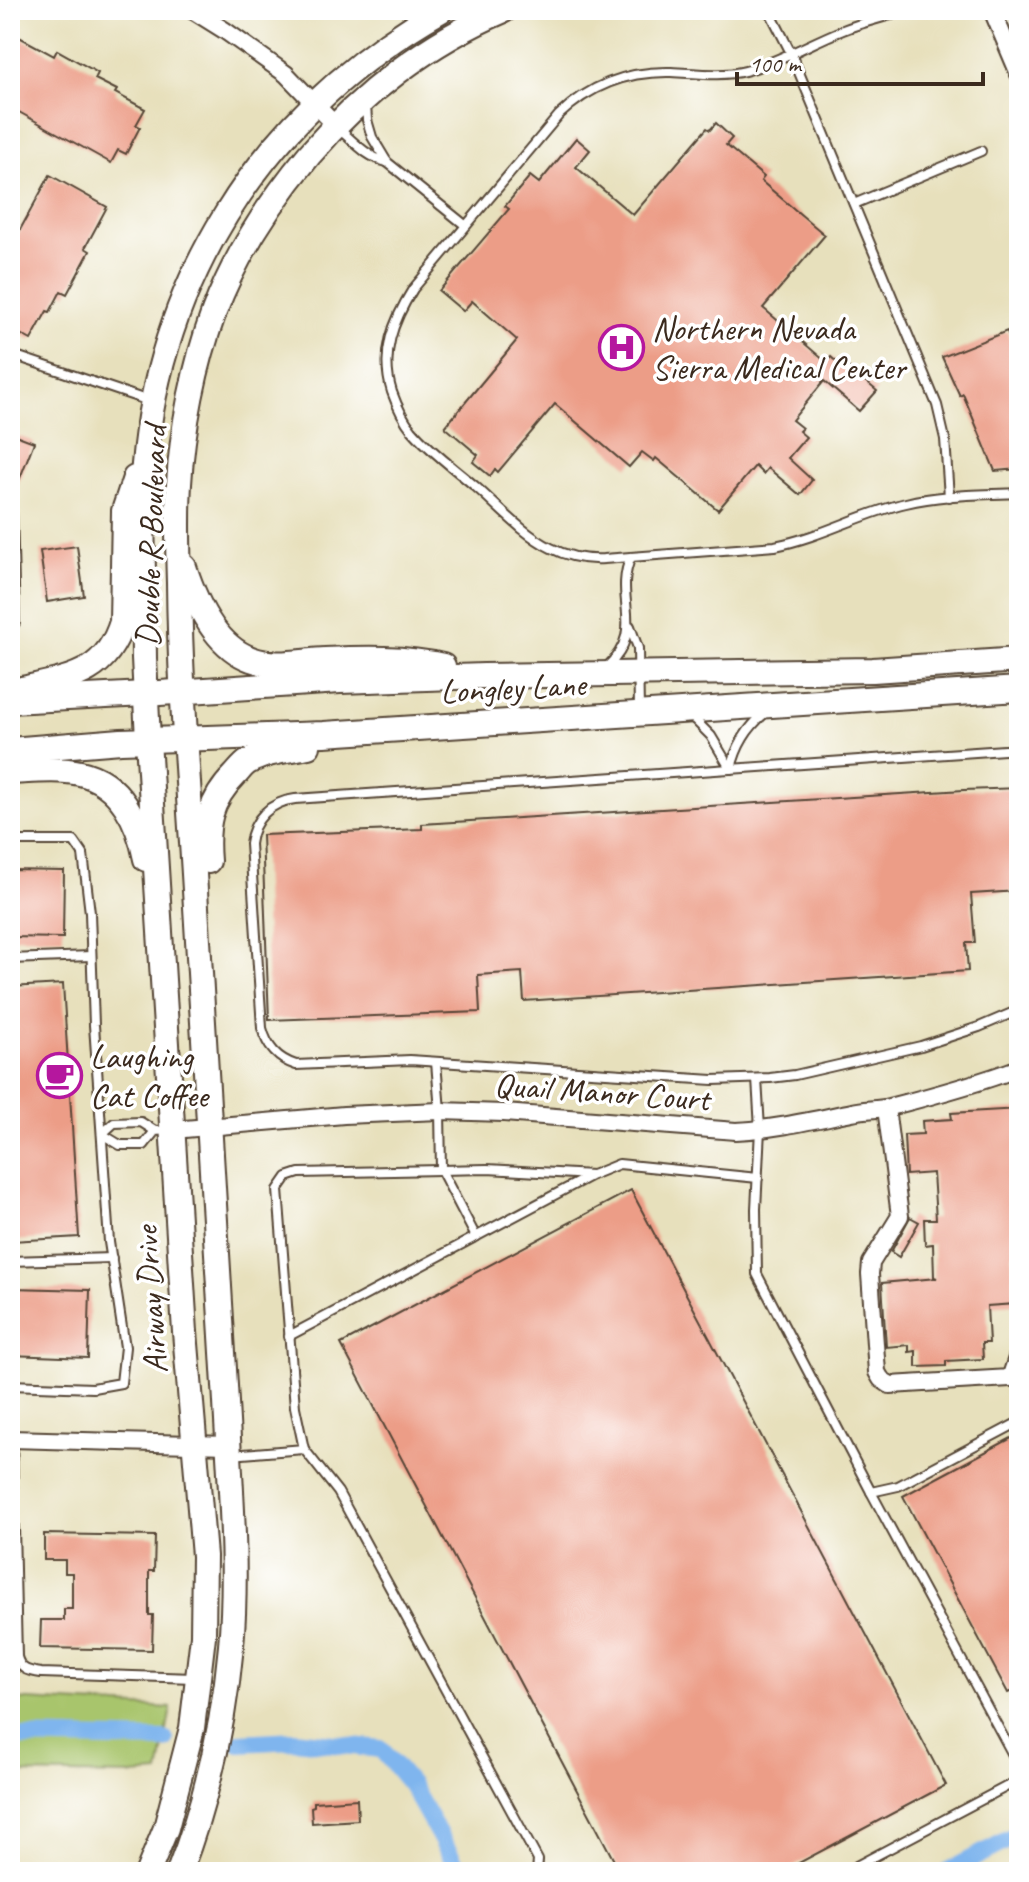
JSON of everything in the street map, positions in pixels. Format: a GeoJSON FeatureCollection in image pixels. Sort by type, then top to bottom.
{"type":"FeatureCollection","features":[{"type":"Feature","properties":{"kind":"main road","name":"Double R Boulevard"},"geometry":{"type":"LineString","coordinates":[[146,717],[143,468],[153,402],[180,306],[207,245],[225,215],[282,137],[343,78],[389,42],[441,10]]}},
{"type":"Feature","properties":{"kind":"main road","name":"Double R Boulevard"},"geometry":{"type":"LineString","coordinates":[[183,728],[179,484],[184,437],[200,360],[228,278],[261,219],[294,173],[336,126],[367,96],[436,46],[504,10]]}},
{"type":"Feature","properties":{"kind":"main road"},"geometry":{"type":"LineString","coordinates":[[10,692],[75,676],[96,665],[117,638],[122,622],[124,511],[146,442]]}},
{"type":"Feature","properties":{"kind":"main road"},"geometry":{"type":"LineString","coordinates":[[178,534],[184,567],[200,607],[231,648],[250,659],[267,664],[380,659],[432,663],[484,676]]}},
{"type":"Feature","properties":{"kind":"main road","name":"Longley Lane"},"geometry":{"type":"LineString","coordinates":[[10,750],[146,717],[181,691],[484,676],[873,670],[1019,660]]}},
{"type":"Feature","properties":{"kind":"main road","name":"Longley Lane"},"geometry":{"type":"LineString","coordinates":[[10,701],[146,717],[183,728],[324,734],[1019,689]]}},
{"type":"Feature","properties":{"kind":"main road","name":"Airway Drive"},"geometry":{"type":"LineString","coordinates":[[146,717],[160,928],[164,1130],[204,1556],[203,1636],[192,1728],[166,1828],[148,1872]]}},
{"type":"Feature","properties":{"kind":"main road","name":"Airway Drive"},"geometry":{"type":"LineString","coordinates":[[179,1872],[197,1823],[210,1771],[227,1678],[233,1585],[229,1450],[183,728]]}},
{"type":"Feature","properties":{"kind":"main road"},"geometry":{"type":"LineString","coordinates":[[204,1045],[211,1029],[216,990],[208,829],[211,809],[220,791],[247,763],[267,755],[385,729]]}},
{"type":"Feature","properties":{"kind":"main road"},"geometry":{"type":"LineString","coordinates":[[10,772],[81,773],[115,792],[126,804],[144,848],[160,928]]}},
{"type":"Feature","properties":{"kind":"main road"},"geometry":{"type":"LineString","coordinates":[[161,1872],[166,1828]]}},
{"type":"Feature","properties":{"kind":"street"},"geometry":{"type":"LineString","coordinates":[[192,10],[286,74],[336,126]]}},
{"type":"Feature","properties":{"kind":"street"},"geometry":{"type":"LineString","coordinates":[[992,10],[1019,74]]}},
{"type":"Feature","properties":{"kind":"street","name":"Quail Manor Court"},"geometry":{"type":"LineString","coordinates":[[164,1130],[344,1115],[440,1111],[736,1131],[797,1124],[857,1110],[886,1108],[1019,1068]]}},
{"type":"Feature","properties":{"kind":"street"},"geometry":{"type":"LineString","coordinates":[[886,1108],[900,1216],[871,1263],[877,1372],[890,1385],[1010,1378],[1019,1352]]}},
{"type":"Feature","properties":{"kind":"street"},"geometry":{"type":"LineString","coordinates":[[11,1439],[195,1445],[229,1450]]}},
{"type":"Feature","properties":{"kind":"lane"},"geometry":{"type":"LineString","coordinates":[[769,10],[791,53],[937,405],[943,428],[949,497]]}},
{"type":"Feature","properties":{"kind":"lane"},"geometry":{"type":"LineString","coordinates":[[907,10],[845,29],[758,67],[734,73],[653,72],[623,77],[578,98],[559,115],[413,289],[391,330],[388,343],[387,364],[392,391],[405,419],[421,440],[543,544],[581,559],[775,546],[920,500],[1019,493]]}},
{"type":"Feature","properties":{"kind":"lane"},"geometry":{"type":"LineString","coordinates":[[367,96],[369,129],[387,162]]}},
{"type":"Feature","properties":{"kind":"lane"},"geometry":{"type":"LineString","coordinates":[[336,126],[375,158],[387,162],[465,225]]}},
{"type":"Feature","properties":{"kind":"lane"},"geometry":{"type":"LineString","coordinates":[[854,204],[981,151]]}},
{"type":"Feature","properties":{"kind":"lane"},"geometry":{"type":"LineString","coordinates":[[10,354],[153,402]]}},
{"type":"Feature","properties":{"kind":"lane"},"geometry":{"type":"LineString","coordinates":[[12,511],[15,623]]}},
{"type":"Feature","properties":{"kind":"lane"},"geometry":{"type":"LineString","coordinates":[[597,674],[613,661],[627,639],[625,575],[631,557]]}},
{"type":"Feature","properties":{"kind":"lane"},"geometry":{"type":"LineString","coordinates":[[628,621],[637,641],[640,714]]}},
{"type":"Feature","properties":{"kind":"lane"},"geometry":{"type":"LineString","coordinates":[[731,769],[748,729],[777,704]]}},
{"type":"Feature","properties":{"kind":"lane"},"geometry":{"type":"LineString","coordinates":[[684,711],[711,736],[731,769]]}},
{"type":"Feature","properties":{"kind":"lane"},"geometry":{"type":"LineString","coordinates":[[1019,749],[295,799],[278,803],[263,813],[254,827],[250,844],[262,1028],[269,1046],[281,1058],[296,1065],[393,1060],[713,1080],[757,1079],[795,1075],[921,1046],[1019,1010]]}},
{"type":"Feature","properties":{"kind":"lane"},"geometry":{"type":"LineString","coordinates":[[10,841],[74,841],[83,854],[90,913],[112,1258],[125,1347],[121,1383],[93,1388],[10,1385]]}},
{"type":"Feature","properties":{"kind":"lane"},"geometry":{"type":"LineString","coordinates":[[10,959],[91,956]]}},
{"type":"Feature","properties":{"kind":"lane"},"geometry":{"type":"LineString","coordinates":[[436,1062],[441,1170],[476,1237]]}},
{"type":"Feature","properties":{"kind":"lane"},"geometry":{"type":"LineString","coordinates":[[757,1079],[760,1129],[757,1274],[1019,1766]]}},
{"type":"Feature","properties":{"kind":"lane"},"geometry":{"type":"LineString","coordinates":[[102,1134],[114,1123],[141,1122],[164,1130]]}},
{"type":"Feature","properties":{"kind":"lane"},"geometry":{"type":"LineString","coordinates":[[102,1134],[120,1145],[144,1145],[164,1130]]}},
{"type":"Feature","properties":{"kind":"lane"},"geometry":{"type":"LineString","coordinates":[[289,1336],[592,1175],[619,1164],[758,1178]]}},
{"type":"Feature","properties":{"kind":"lane"},"geometry":{"type":"LineString","coordinates":[[537,1872],[538,1860],[338,1492],[304,1449],[295,1407],[278,1190],[287,1177],[299,1173],[487,1169],[592,1175]]}},
{"type":"Feature","properties":{"kind":"lane"},"geometry":{"type":"LineString","coordinates":[[10,1261],[112,1258]]}},
{"type":"Feature","properties":{"kind":"lane"},"geometry":{"type":"LineString","coordinates":[[871,1492],[898,1486],[1019,1422]]}},
{"type":"Feature","properties":{"kind":"lane"},"geometry":{"type":"LineString","coordinates":[[11,1439],[19,1665],[25,1671],[41,1673],[199,1678]]}},
{"type":"Feature","properties":{"kind":"lane"},"geometry":{"type":"LineString","coordinates":[[229,1450],[304,1449]]}},
{"type":"Feature","properties":{"kind":"lane"},"geometry":{"type":"LineString","coordinates":[[845,1872],[1019,1780]]}},
{"type":"Feature","properties":{"kind":"green space"},"geometry":{"type":"Polygon","coordinates":[[[10,1699],[171,1708],[159,1773],[10,1773],[10,1699]]]}},
{"type":"Feature","properties":{"kind":"building"},"geometry":{"type":"Polygon","coordinates":[[[10,32],[54,56],[57,50],[98,73],[95,79],[145,109],[126,154],[118,150],[111,163],[10,107],[10,32]]]}},
{"type":"Feature","properties":{"kind":"building"},"geometry":{"type":"Polygon","coordinates":[[[716,123],[732,138],[726,145],[764,177],[761,181],[825,235],[763,308],[826,362],[831,357],[843,368],[846,365],[877,391],[859,411],[824,381],[792,420],[802,428],[799,431],[806,437],[788,458],[812,480],[800,495],[768,468],[763,474],[755,466],[718,510],[656,458],[654,461],[642,452],[629,467],[555,404],[498,472],[495,469],[490,476],[473,462],[478,455],[445,427],[517,340],[472,301],[463,311],[439,291],[509,209],[505,206],[530,176],[539,183],[576,138],[590,150],[576,167],[633,215],[707,128],[710,130],[716,123]]]}},
{"type":"Feature","properties":{"kind":"building"},"geometry":{"type":"Polygon","coordinates":[[[50,175],[107,207],[85,248],[90,251],[67,294],[61,291],[31,340],[15,331],[17,328],[10,324],[10,248],[50,175]]]}},
{"type":"Feature","properties":{"kind":"building"},"geometry":{"type":"Polygon","coordinates":[[[1007,331],[1013,346],[1019,343],[1019,469],[995,471],[963,394],[960,396],[942,357],[1007,331]]]}},
{"type":"Feature","properties":{"kind":"building"},"geometry":{"type":"Polygon","coordinates":[[[10,433],[34,442],[11,501],[10,501],[10,433]]]}},
{"type":"Feature","properties":{"kind":"building"},"geometry":{"type":"Polygon","coordinates":[[[77,546],[84,596],[47,602],[40,551],[77,546]]]}},
{"type":"Feature","properties":{"kind":"building"},"geometry":{"type":"Polygon","coordinates":[[[1019,788],[1019,891],[971,894],[975,943],[966,943],[968,971],[524,1001],[522,972],[478,975],[480,1012],[269,1020],[262,835],[422,829],[422,824],[1019,788]]]}},
{"type":"Feature","properties":{"kind":"building"},"geometry":{"type":"Polygon","coordinates":[[[10,870],[64,871],[63,938],[10,937],[10,870]]]}},
{"type":"Feature","properties":{"kind":"building"},"geometry":{"type":"Polygon","coordinates":[[[63,984],[79,1237],[12,1241],[10,987],[63,984]]]}},
{"type":"Feature","properties":{"kind":"building"},"geometry":{"type":"Polygon","coordinates":[[[1019,1109],[1019,1255],[1012,1255],[1015,1304],[987,1306],[989,1343],[982,1343],[983,1359],[946,1361],[946,1366],[916,1367],[916,1351],[909,1352],[909,1345],[886,1347],[882,1283],[937,1278],[934,1277],[933,1244],[925,1245],[924,1219],[936,1219],[933,1173],[906,1175],[904,1135],[923,1134],[922,1121],[952,1119],[951,1113],[1019,1109]]]}},
{"type":"Feature","properties":{"kind":"building"},"geometry":{"type":"Polygon","coordinates":[[[631,1190],[946,1785],[782,1872],[620,1872],[341,1344],[631,1190]]]}},
{"type":"Feature","properties":{"kind":"building"},"geometry":{"type":"Polygon","coordinates":[[[910,1217],[919,1222],[899,1257],[891,1252],[910,1217]]]}},
{"type":"Feature","properties":{"kind":"building"},"geometry":{"type":"Polygon","coordinates":[[[10,1288],[90,1290],[88,1358],[10,1355],[10,1288]]]}},
{"type":"Feature","properties":{"kind":"building"},"geometry":{"type":"Polygon","coordinates":[[[1019,1434],[1019,1688],[1008,1693],[903,1496],[1019,1434]]]}},
{"type":"Feature","properties":{"kind":"building"},"geometry":{"type":"Polygon","coordinates":[[[44,1534],[155,1536],[154,1571],[149,1571],[152,1650],[40,1648],[41,1620],[64,1620],[64,1609],[72,1609],[72,1573],[65,1573],[65,1560],[44,1560],[44,1534]]]}},
{"type":"Feature","properties":{"kind":"building"},"geometry":{"type":"Polygon","coordinates":[[[357,1799],[358,1820],[312,1823],[311,1807],[314,1802],[357,1799]]]}},
{"type":"Feature","properties":{"kind":"waterway"},"geometry":{"type":"LineString","coordinates":[[10,1737],[165,1740]]}},
{"type":"Feature","properties":{"kind":"waterway"},"geometry":{"type":"LineString","coordinates":[[239,1743],[295,1740],[381,1749],[411,1785],[460,1872]]}},
{"type":"Feature","properties":{"kind":"waterway"},"geometry":{"type":"LineString","coordinates":[[947,1872],[1019,1834]]}},
{"type":"Feature","properties":{"kind":"place","name":"Northern Nevada Sierra Medical Center"},"geometry":{"type":"Point","coordinates":[621,348]}},
{"type":"Feature","properties":{"kind":"place","name":"Laughing Cat Coffee"},"geometry":{"type":"Point","coordinates":[59,1076]}}]}
